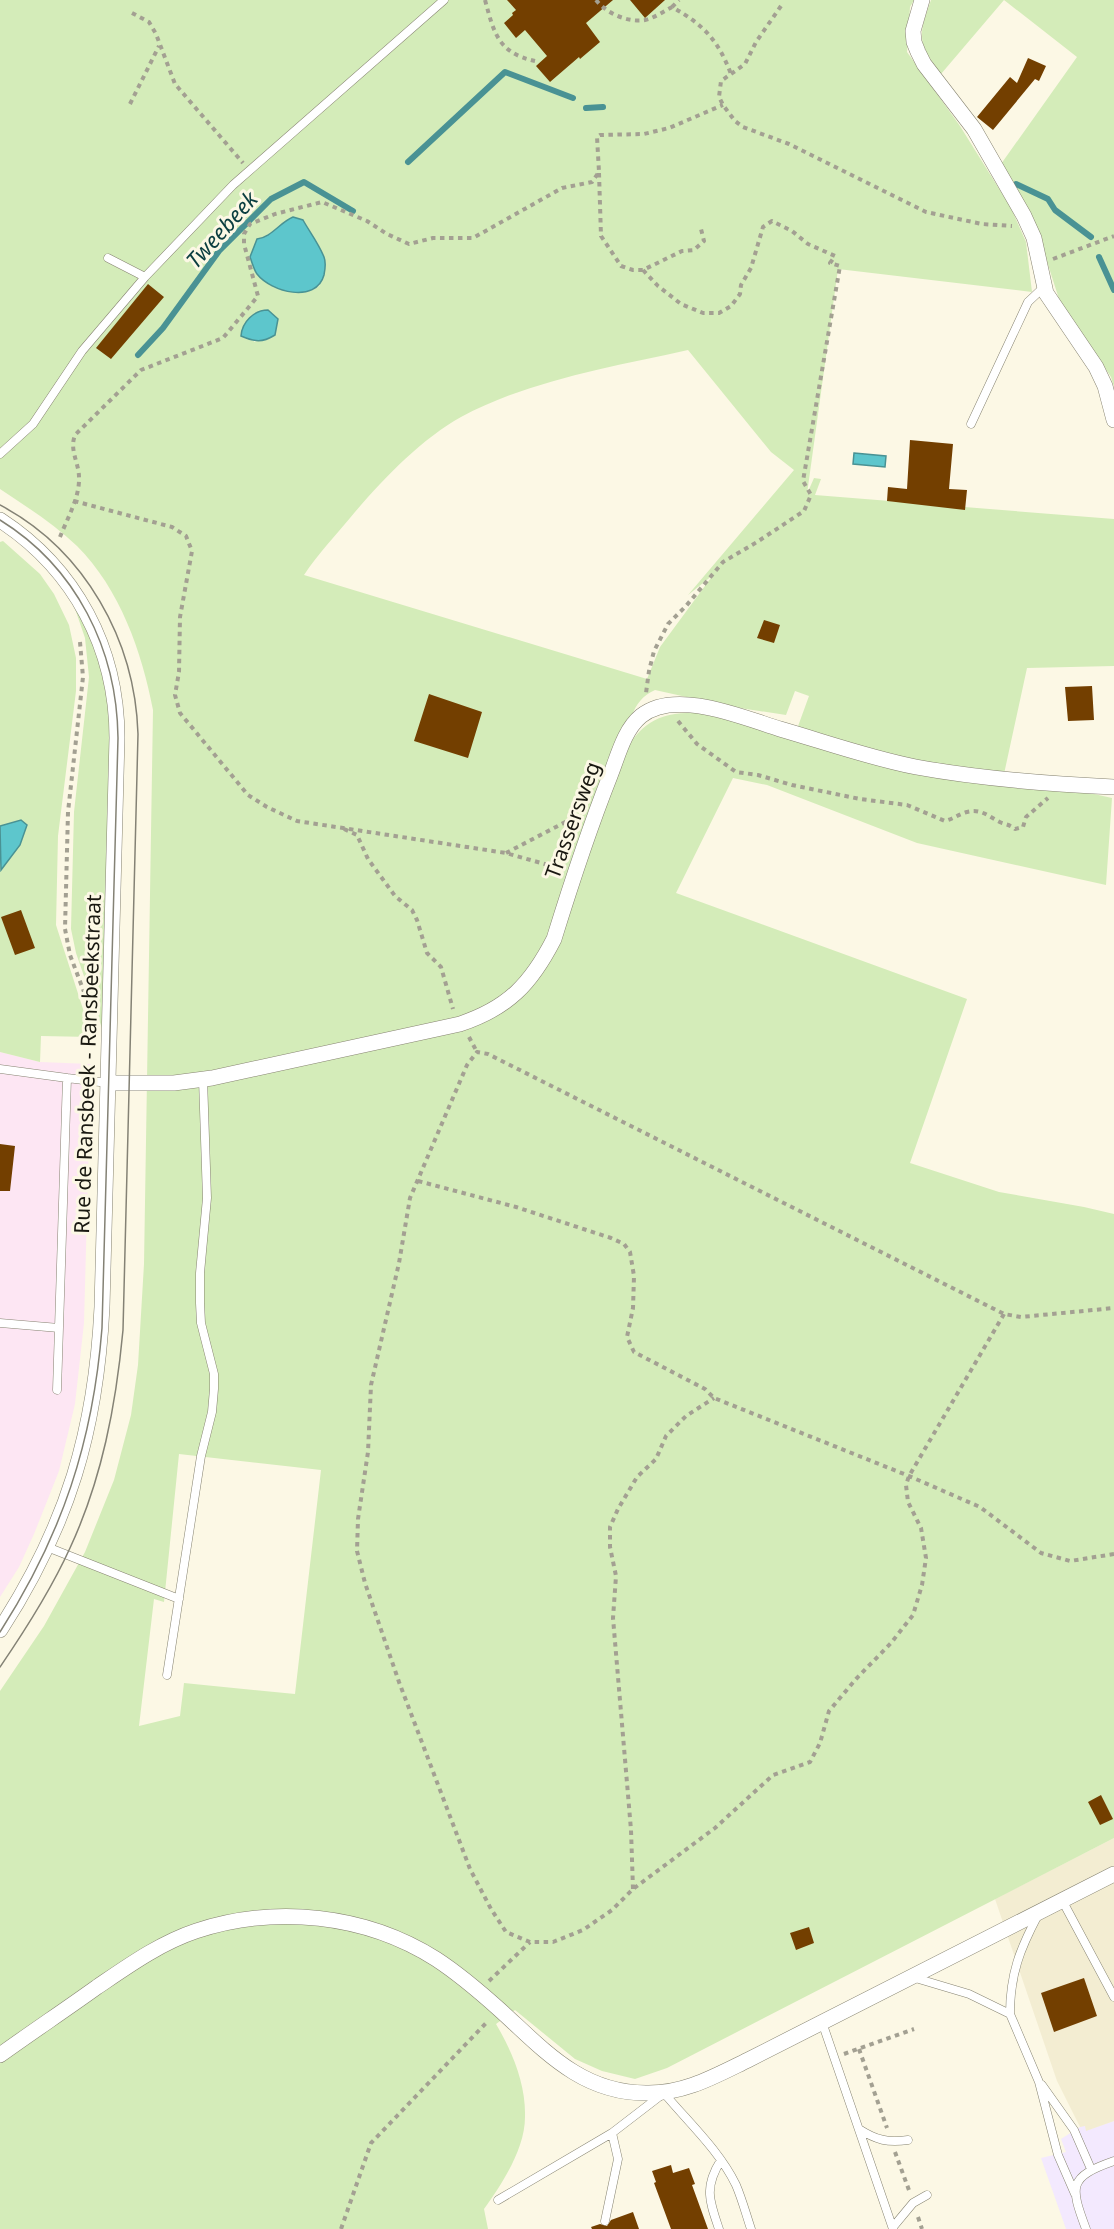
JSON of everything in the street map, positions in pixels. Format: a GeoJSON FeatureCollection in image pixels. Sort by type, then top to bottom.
{"type":"FeatureCollection","features":[{"type":"Feature","properties":{"kind":"street"},"geometry":{"type":"LineString","coordinates":[[922,0],[913,31],[918,51],[924,64],[974,129],[1029,227],[1040,262],[1044,287],[1053,305],[1101,377],[1114,420]]}},
{"type":"Feature","properties":{"kind":"street","name":"Rue de Ransbeek - Ransbeekstraat"},"geometry":{"type":"LineString","coordinates":[[0,520],[36,546],[53,564],[74,591],[95,628],[112,684],[117,738],[102,1306],[95,1388],[85,1441],[76,1472],[47,1547],[0,1630]]}},
{"type":"Feature","properties":{"kind":"street","name":"Trassersweg"},"geometry":{"type":"LineString","coordinates":[[108,1083],[174,1083],[203,1079],[460,1023],[487,1014],[502,1005],[530,980],[554,939],[599,804],[622,745],[639,717],[651,709],[664,706],[695,706],[718,710],[914,766],[979,776],[1114,787]]}},
{"type":"Feature","properties":{"kind":"street"},"geometry":{"type":"LineString","coordinates":[[0,2055],[137,1960],[166,1944],[193,1932],[247,1919],[281,1916],[310,1917],[364,1927],[420,1949],[450,1968],[479,1991],[560,2064],[581,2077],[621,2091],[664,2093],[706,2080],[1114,1874]]}},
{"type":"Feature","properties":{"kind":"lane"},"geometry":{"type":"LineString","coordinates":[[0,454],[33,423],[81,351],[145,277],[233,184],[444,0]]}},
{"type":"Feature","properties":{"kind":"lane"},"geometry":{"type":"LineString","coordinates":[[108,258],[145,277]]}},
{"type":"Feature","properties":{"kind":"lane"},"geometry":{"type":"LineString","coordinates":[[971,424],[1028,302],[1044,287]]}},
{"type":"Feature","properties":{"kind":"lane"},"geometry":{"type":"LineString","coordinates":[[0,1069],[108,1083]]}},
{"type":"Feature","properties":{"kind":"lane"},"geometry":{"type":"LineString","coordinates":[[57,1390],[67,1078]]}},
{"type":"Feature","properties":{"kind":"lane"},"geometry":{"type":"LineString","coordinates":[[167,1675],[201,1456],[212,1412],[214,1389],[214,1374],[201,1323],[200,1302],[200,1273],[207,1198],[203,1079]]}},
{"type":"Feature","properties":{"kind":"lane"},"geometry":{"type":"LineString","coordinates":[[0,1323],[59,1328]]}},
{"type":"Feature","properties":{"kind":"lane"},"geometry":{"type":"LineString","coordinates":[[47,1547],[179,1599]]}},
{"type":"Feature","properties":{"kind":"lane"},"geometry":{"type":"LineString","coordinates":[[1062,1900],[1114,1997]]}},
{"type":"Feature","properties":{"kind":"lane"},"geometry":{"type":"LineString","coordinates":[[1041,1911],[1014,1968],[1010,1990],[1010,2014],[1039,2082],[1058,2155],[1075,2194],[1086,2229]]}},
{"type":"Feature","properties":{"kind":"lane"},"geometry":{"type":"LineString","coordinates":[[910,1977],[969,1994],[1010,2014]]}},
{"type":"Feature","properties":{"kind":"lane"},"geometry":{"type":"LineString","coordinates":[[822,2022],[893,2228]]}},
{"type":"Feature","properties":{"kind":"lane"},"geometry":{"type":"LineString","coordinates":[[1039,2082],[1074,2130],[1091,2169]]}},
{"type":"Feature","properties":{"kind":"lane"},"geometry":{"type":"LineString","coordinates":[[498,2200],[612,2133],[664,2093],[721,2160],[737,2186],[751,2229]]}},
{"type":"Feature","properties":{"kind":"lane"},"geometry":{"type":"LineString","coordinates":[[859,2128],[879,2140],[892,2142],[908,2140]]}},
{"type":"Feature","properties":{"kind":"lane"},"geometry":{"type":"LineString","coordinates":[[605,2221],[618,2159],[612,2133]]}},
{"type":"Feature","properties":{"kind":"lane"},"geometry":{"type":"LineString","coordinates":[[718,2229],[710,2203],[709,2190],[711,2178],[721,2160]]}},
{"type":"Feature","properties":{"kind":"lane"},"geometry":{"type":"LineString","coordinates":[[1075,2194],[1076,2184],[1080,2177],[1091,2169],[1114,2161]]}},
{"type":"Feature","properties":{"kind":"lane"},"geometry":{"type":"LineString","coordinates":[[893,2228],[913,2203],[927,2195]]}},
{"type":"Feature","properties":{"kind":"path"},"geometry":{"type":"LineString","coordinates":[[485,0],[495,33],[501,44],[514,54],[535,61]]}},
{"type":"Feature","properties":{"kind":"path"},"geometry":{"type":"LineString","coordinates":[[596,0],[602,7],[621,17],[642,21],[672,8],[680,0]]}},
{"type":"Feature","properties":{"kind":"path"},"geometry":{"type":"LineString","coordinates":[[781,6],[756,42],[745,64],[720,81],[718,88],[723,105],[731,117],[743,127],[789,144],[926,212],[982,224],[1029,227]]}},
{"type":"Feature","properties":{"kind":"path"},"geometry":{"type":"LineString","coordinates":[[672,8],[693,20],[710,35],[723,54],[731,74]]}},
{"type":"Feature","properties":{"kind":"path"},"geometry":{"type":"LineString","coordinates":[[132,13],[149,22],[154,28],[159,46],[181,93],[249,170]]}},
{"type":"Feature","properties":{"kind":"path"},"geometry":{"type":"LineString","coordinates":[[130,104],[159,46]]}},
{"type":"Feature","properties":{"kind":"path"},"geometry":{"type":"LineString","coordinates":[[701,229],[704,241],[699,247],[688,252],[682,251],[643,270],[621,266],[601,236],[597,137],[600,135],[644,134],[669,128],[723,105]]}},
{"type":"Feature","properties":{"kind":"path"},"geometry":{"type":"LineString","coordinates":[[60,537],[80,479],[73,443],[76,434],[141,370],[223,338],[258,297],[244,244],[244,234],[250,224],[275,214],[322,202],[410,243],[433,238],[473,238],[562,188],[592,182],[599,172]]}},
{"type":"Feature","properties":{"kind":"path"},"geometry":{"type":"LineString","coordinates":[[643,270],[658,286],[681,304],[703,313],[719,314],[740,294],[741,285],[751,268],[763,227],[772,221],[792,231],[808,244],[835,256],[830,263],[840,266],[803,481],[811,495],[804,511],[723,562],[668,624],[654,651],[646,693],[664,706],[697,744],[736,772],[860,799],[907,806],[945,821],[964,812],[974,811],[988,814],[1003,823],[1010,824],[1015,829],[1023,827],[1026,817],[1053,793],[1067,792],[1077,785]]}},
{"type":"Feature","properties":{"kind":"path"},"geometry":{"type":"LineString","coordinates":[[1040,262],[1114,236]]}},
{"type":"Feature","properties":{"kind":"path"},"geometry":{"type":"LineString","coordinates":[[74,501],[172,527],[186,536],[192,551],[180,617],[178,672],[174,695],[180,713],[248,795],[297,821],[506,854],[575,873]]}},
{"type":"Feature","properties":{"kind":"path"},"geometry":{"type":"LineString","coordinates":[[506,854],[599,804]]}},
{"type":"Feature","properties":{"kind":"path"},"geometry":{"type":"LineString","coordinates":[[338,826],[357,835],[363,843],[368,859],[391,891],[412,910],[427,953],[441,968],[453,1010],[460,1023]]}},
{"type":"Feature","properties":{"kind":"path"},"geometry":{"type":"LineString","coordinates":[[1004,1314],[909,1476],[906,1485],[908,1502],[921,1528],[926,1558],[922,1585],[913,1615],[891,1643],[829,1711],[820,1743],[810,1762],[773,1775],[715,1827],[633,1889],[612,1910],[583,1930],[553,1942],[530,1942],[506,1932],[491,1910],[470,1869],[399,1682],[365,1583],[357,1551],[358,1519],[368,1452],[371,1385],[399,1263],[410,1198],[467,1065],[477,1052],[488,1054],[1004,1314],[1021,1317],[1114,1308]]}},
{"type":"Feature","properties":{"kind":"path"},"geometry":{"type":"LineString","coordinates":[[418,1181],[516,1208],[624,1244],[630,1252],[634,1276],[633,1308],[627,1337],[634,1352],[705,1389],[714,1398],[909,1476],[981,1508],[1041,1553],[1070,1561],[1114,1554]]}},
{"type":"Feature","properties":{"kind":"path"},"geometry":{"type":"LineString","coordinates":[[633,1889],[631,1830],[613,1618],[616,1576],[610,1547],[610,1527],[637,1477],[656,1459],[666,1436],[686,1416],[714,1398]]}},
{"type":"Feature","properties":{"kind":"path"},"geometry":{"type":"LineString","coordinates":[[479,1991],[530,1942]]}},
{"type":"Feature","properties":{"kind":"path"},"geometry":{"type":"LineString","coordinates":[[341,2229],[371,2143],[499,2009]]}},
{"type":"Feature","properties":{"kind":"path"},"geometry":{"type":"LineString","coordinates":[[835,2058],[914,2029]]}},
{"type":"Feature","properties":{"kind":"shaded area"},"geometry":{"type":"Polygon","coordinates":[[[0,1052],[40,1062],[91,1064],[84,1323],[75,1404],[59,1471],[19,1567],[0,1597],[0,1052]]]}},
{"type":"Feature","properties":{"kind":"shaded area"},"geometry":{"type":"Polygon","coordinates":[[[1114,1838],[1114,2121],[1086,2131],[1085,2126],[1080,2127],[1057,2081],[995,1899],[1114,1838]]]}},
{"type":"Feature","properties":{"kind":"shaded area"},"geometry":{"type":"Polygon","coordinates":[[[1114,2121],[1114,2229],[1066,2229],[1041,2158],[1066,2152],[1061,2139],[1080,2127],[1085,2125],[1087,2130],[1114,2121]]]}},
{"type":"Feature","properties":{"kind":"green space"},"geometry":{"type":"Polygon","coordinates":[[[0,0],[914,0],[910,7],[907,52],[960,126],[1011,208],[1026,242],[1032,292],[838,269],[807,494],[814,478],[821,479],[815,495],[1114,519],[1114,666],[1027,668],[1004,774],[1112,798],[1106,885],[917,843],[767,785],[733,778],[676,893],[967,999],[910,1163],[999,1192],[1114,1214],[1114,1838],[667,2068],[635,2079],[602,2071],[575,2059],[515,2010],[496,2024],[507,2045],[520,2080],[525,2105],[524,2129],[511,2166],[484,2209],[488,2229],[0,2229],[0,1691],[44,1626],[85,1552],[114,1480],[131,1415],[138,1365],[144,1264],[153,710],[143,666],[127,622],[117,601],[92,563],[68,538],[0,489],[0,0]],[[293,217],[267,235],[257,239],[296,292],[312,290],[320,285],[293,217]],[[268,310],[249,338],[255,342],[278,319],[268,310]],[[688,350],[601,369],[515,393],[487,404],[446,426],[416,449],[387,476],[304,575],[647,679],[660,647],[713,575],[688,595],[794,470],[771,452],[688,350]],[[655,690],[640,701],[632,715],[625,750],[639,732],[650,723],[664,716],[682,713],[722,715],[797,729],[809,696],[795,691],[786,715],[727,706],[655,690]],[[179,1454],[164,1602],[154,1599],[139,1726],[180,1716],[184,1683],[295,1694],[321,1470],[179,1454]]]}},
{"type":"Feature","properties":{"kind":"green space"},"geometry":{"type":"Polygon","coordinates":[[[931,0],[1004,0],[941,74],[927,54],[922,39],[931,0]]]}},
{"type":"Feature","properties":{"kind":"green space"},"geometry":{"type":"Polygon","coordinates":[[[1004,0],[1114,0],[1114,387],[1111,377],[1059,299],[1034,221],[1001,164],[1077,57],[1004,0]]]}},
{"type":"Feature","properties":{"kind":"green space"},"geometry":{"type":"Polygon","coordinates":[[[3,541],[40,574],[54,594],[69,625],[76,658],[76,691],[58,836],[56,925],[92,1037],[41,1036],[40,1062],[0,1052],[0,542],[3,541]]]}},
{"type":"Feature","properties":{"kind":"green space"},"geometry":{"type":"Polygon","coordinates":[[[70,594],[101,658],[111,725],[104,1034],[76,953],[71,929],[74,812],[89,677],[85,638],[70,594]]]}},
{"type":"Feature","properties":{"kind":"water"},"geometry":{"type":"Polygon","coordinates":[[[293,217],[303,220],[325,261],[324,275],[319,284],[312,290],[303,292],[282,290],[272,286],[256,272],[250,257],[257,239],[267,236],[293,217]]]}},
{"type":"Feature","properties":{"kind":"water"},"geometry":{"type":"Polygon","coordinates":[[[268,310],[278,319],[275,335],[258,341],[241,336],[250,318],[258,312],[268,310]]]}},
{"type":"Feature","properties":{"kind":"water"},"geometry":{"type":"Polygon","coordinates":[[[854,453],[886,456],[885,467],[853,464],[854,453]]]}},
{"type":"Feature","properties":{"kind":"water"},"geometry":{"type":"Polygon","coordinates":[[[21,820],[27,825],[20,845],[1,870],[0,826],[21,820]]]}},
{"type":"Feature","properties":{"kind":"building"},"geometry":{"type":"Polygon","coordinates":[[[507,0],[613,0],[586,23],[600,42],[550,82],[536,66],[547,56],[525,30],[516,38],[504,23],[516,10],[507,0]]]}},
{"type":"Feature","properties":{"kind":"building"},"geometry":{"type":"Polygon","coordinates":[[[630,0],[665,0],[645,18],[630,0]]]}},
{"type":"Feature","properties":{"kind":"building"},"geometry":{"type":"Polygon","coordinates":[[[1028,58],[1046,66],[1039,81],[1035,79],[993,130],[977,117],[1010,77],[1017,83],[1028,58]]]}},
{"type":"Feature","properties":{"kind":"building"},"geometry":{"type":"Polygon","coordinates":[[[148,284],[164,297],[111,359],[96,348],[148,284]]]}},
{"type":"Feature","properties":{"kind":"building"},"geometry":{"type":"Polygon","coordinates":[[[910,440],[953,444],[949,489],[967,490],[965,510],[887,501],[888,487],[907,489],[910,440]]]}},
{"type":"Feature","properties":{"kind":"building"},"geometry":{"type":"Polygon","coordinates":[[[764,620],[780,625],[774,643],[757,638],[764,620]]]}},
{"type":"Feature","properties":{"kind":"building"},"geometry":{"type":"Polygon","coordinates":[[[1092,686],[1094,720],[1068,721],[1065,687],[1092,686]]]}},
{"type":"Feature","properties":{"kind":"building"},"geometry":{"type":"Polygon","coordinates":[[[429,694],[482,712],[468,758],[414,741],[429,694]]]}},
{"type":"Feature","properties":{"kind":"building"},"geometry":{"type":"Polygon","coordinates":[[[21,910],[35,948],[15,955],[1,917],[21,910]]]}},
{"type":"Feature","properties":{"kind":"building"},"geometry":{"type":"Polygon","coordinates":[[[0,1144],[15,1146],[10,1191],[0,1191],[0,1144]]]}},
{"type":"Feature","properties":{"kind":"building"},"geometry":{"type":"Polygon","coordinates":[[[1101,1795],[1113,1819],[1100,1825],[1088,1802],[1101,1795]]]}},
{"type":"Feature","properties":{"kind":"building"},"geometry":{"type":"Polygon","coordinates":[[[809,1927],[814,1943],[796,1950],[790,1933],[809,1927]]]}},
{"type":"Feature","properties":{"kind":"building"},"geometry":{"type":"Polygon","coordinates":[[[1084,1978],[1097,2016],[1054,2032],[1041,1993],[1084,1978]]]}},
{"type":"Feature","properties":{"kind":"building"},"geometry":{"type":"Polygon","coordinates":[[[671,2165],[673,2173],[689,2168],[695,2184],[692,2185],[708,2229],[671,2229],[654,2183],[656,2182],[652,2171],[671,2165]]]}},
{"type":"Feature","properties":{"kind":"building"},"geometry":{"type":"Polygon","coordinates":[[[633,2212],[639,2229],[592,2229],[591,2227],[600,2224],[607,2226],[611,2220],[633,2212]]]}},
{"type":"Feature","properties":{"kind":"waterway","name":"Tweebeek"},"geometry":{"type":"LineString","coordinates":[[408,162],[505,72],[573,98]]}},
{"type":"Feature","properties":{"kind":"waterway","name":"Tweebeek"},"geometry":{"type":"LineString","coordinates":[[586,108],[603,107]]}},
{"type":"Feature","properties":{"kind":"waterway","name":"Tweebeek"},"geometry":{"type":"LineString","coordinates":[[138,355],[163,328],[219,251],[271,199],[304,182],[353,211]]}},
{"type":"Feature","properties":{"kind":"waterway","name":"Tweebeek"},"geometry":{"type":"LineString","coordinates":[[1016,184],[1048,199],[1055,210],[1091,237]]}},
{"type":"Feature","properties":{"kind":"waterway"},"geometry":{"type":"LineString","coordinates":[[1099,257],[1114,290]]}},
{"type":"Feature","properties":{"kind":"tram line"},"geometry":{"type":"LineString","coordinates":[[0,505],[30,524],[57,547],[80,572],[100,601],[127,665],[135,699],[138,734],[123,1330],[112,1414],[91,1495],[63,1564],[29,1624],[0,1667]]}},
{"type":"Feature","properties":{"kind":"tram line"},"geometry":{"type":"LineString","coordinates":[[0,520],[27,539],[50,561],[70,586],[87,613],[110,673],[116,705],[118,738],[102,1328],[98,1370],[82,1449],[71,1486],[41,1560],[0,1632]]}}]}
